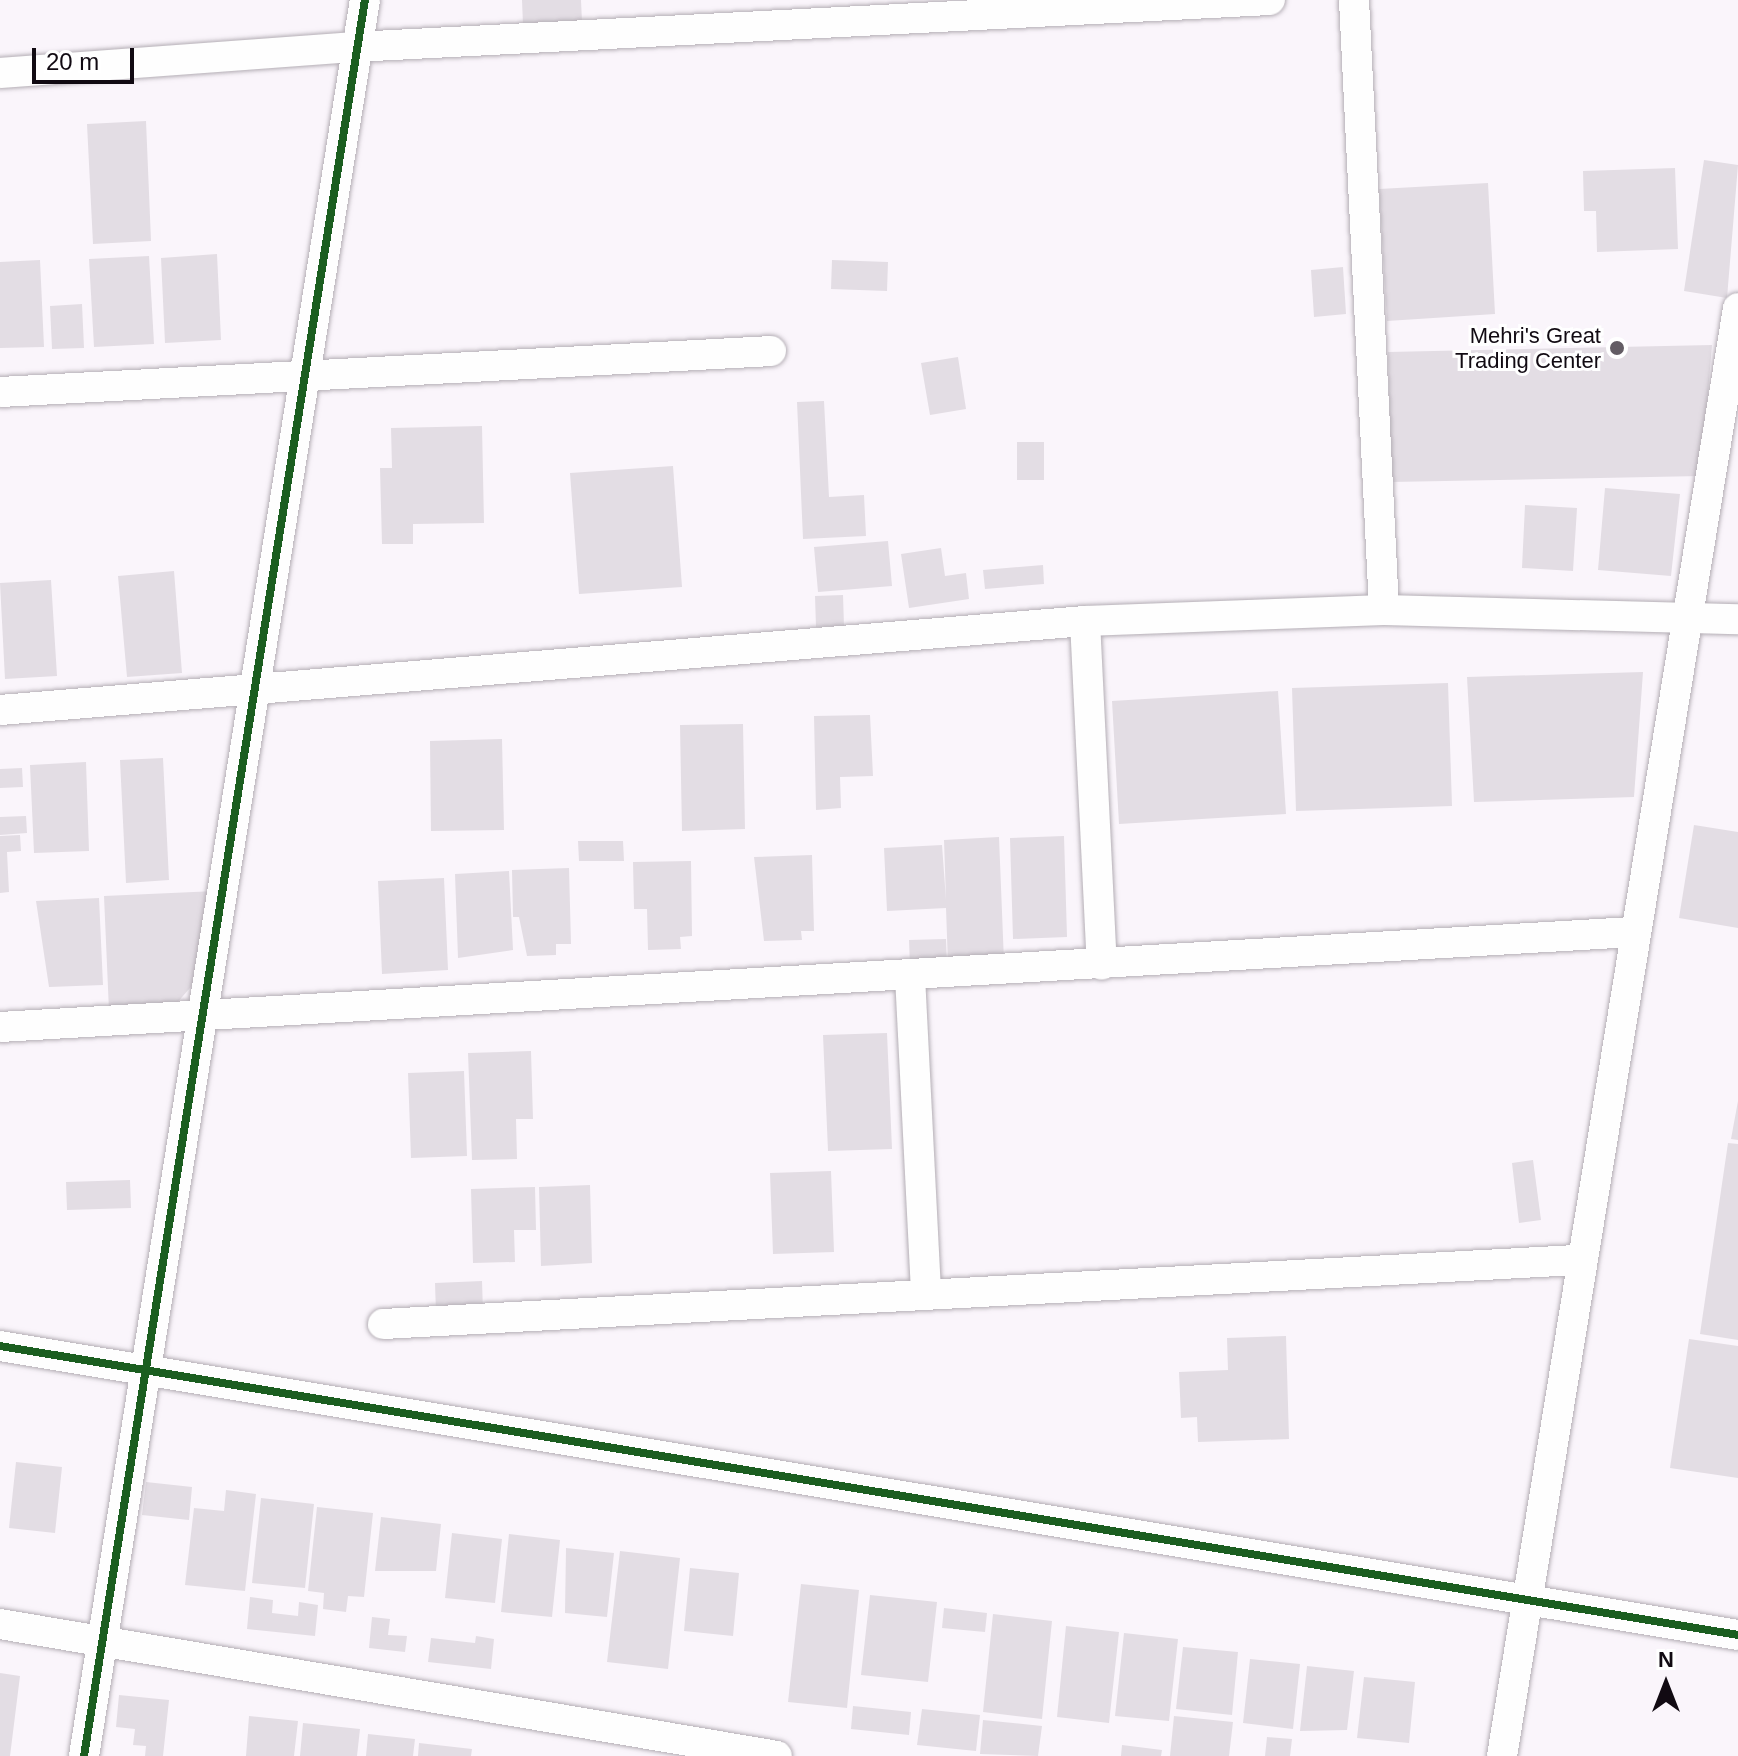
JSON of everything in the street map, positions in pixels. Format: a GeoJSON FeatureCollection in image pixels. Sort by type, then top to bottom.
{"type":"FeatureCollection","features":[{"type":"Feature","properties":{"kind":"street"},"geometry":{"type":"LineString","coordinates":[[84,1756],[204,1012],[354,47],[365,0]]}},
{"type":"Feature","properties":{"kind":"street"},"geometry":{"type":"LineString","coordinates":[[0,73],[354,47],[1047,6],[1270,0]]}},
{"type":"Feature","properties":{"kind":"street"},"geometry":{"type":"LineString","coordinates":[[1354,0],[1384,610]]}},
{"type":"Feature","properties":{"kind":"street"},"geometry":{"type":"LineString","coordinates":[[1502,1756],[1577,1260],[1738,308]]}},
{"type":"Feature","properties":{"kind":"street"},"geometry":{"type":"LineString","coordinates":[[0,392],[303,372],[771,351]]}},
{"type":"Feature","properties":{"kind":"street"},"geometry":{"type":"LineString","coordinates":[[0,710],[253,692],[1085,621],[1384,610],[1689,612],[1738,619]]}},
{"type":"Feature","properties":{"kind":"street"},"geometry":{"type":"LineString","coordinates":[[1085,621],[1102,965]]}},
{"type":"Feature","properties":{"kind":"street"},"geometry":{"type":"LineString","coordinates":[[0,1027],[204,1012],[910,976],[1633,932]]}},
{"type":"Feature","properties":{"kind":"street"},"geometry":{"type":"LineString","coordinates":[[910,976],[926,1295]]}},
{"type":"Feature","properties":{"kind":"street"},"geometry":{"type":"LineString","coordinates":[[383,1324],[1577,1260]]}},
{"type":"Feature","properties":{"kind":"street"},"geometry":{"type":"LineString","coordinates":[[0,1346],[1738,1635]]}},
{"type":"Feature","properties":{"kind":"street"},"geometry":{"type":"LineString","coordinates":[[0,1624],[777,1756]]}},
{"type":"Feature","properties":{"kind":"building"},"geometry":{"type":"Polygon","coordinates":[[[522,0],[581,0],[582,22],[523,25],[522,0]]]}},
{"type":"Feature","properties":{"kind":"building"},"geometry":{"type":"Polygon","coordinates":[[[146,121],[151,241],[93,244],[87,124],[146,121]]]}},
{"type":"Feature","properties":{"kind":"building"},"geometry":{"type":"Polygon","coordinates":[[[1704,160],[1738,165],[1727,298],[1684,291],[1704,160]]]}},
{"type":"Feature","properties":{"kind":"building"},"geometry":{"type":"Polygon","coordinates":[[[1675,168],[1678,249],[1597,252],[1596,211],[1584,211],[1583,171],[1675,168]]]}},
{"type":"Feature","properties":{"kind":"building"},"geometry":{"type":"Polygon","coordinates":[[[1488,183],[1495,314],[1387,321],[1379,189],[1488,183]]]}},
{"type":"Feature","properties":{"kind":"building"},"geometry":{"type":"Polygon","coordinates":[[[217,254],[221,340],[165,343],[161,258],[217,254]]]}},
{"type":"Feature","properties":{"kind":"building"},"geometry":{"type":"Polygon","coordinates":[[[149,256],[154,344],[94,347],[89,259],[149,256]]]}},
{"type":"Feature","properties":{"kind":"building"},"geometry":{"type":"Polygon","coordinates":[[[40,260],[44,347],[0,348],[0,262],[40,260]]]}},
{"type":"Feature","properties":{"kind":"building"},"geometry":{"type":"Polygon","coordinates":[[[832,260],[888,262],[887,291],[831,289],[832,260]]]}},
{"type":"Feature","properties":{"kind":"building"},"geometry":{"type":"Polygon","coordinates":[[[1343,267],[1346,314],[1314,317],[1311,270],[1343,267]]]}},
{"type":"Feature","properties":{"kind":"building"},"geometry":{"type":"Polygon","coordinates":[[[82,304],[84,348],[52,349],[50,306],[82,304]]]}},
{"type":"Feature","properties":{"kind":"building"},"geometry":{"type":"Polygon","coordinates":[[[1712,345],[1701,476],[1391,482],[1388,352],[1712,345]]]}},
{"type":"Feature","properties":{"kind":"building"},"geometry":{"type":"Polygon","coordinates":[[[958,357],[966,409],[930,415],[921,363],[958,357]]]}},
{"type":"Feature","properties":{"kind":"building"},"geometry":{"type":"Polygon","coordinates":[[[824,401],[829,497],[864,495],[866,536],[803,539],[797,402],[824,401]]]}},
{"type":"Feature","properties":{"kind":"building"},"geometry":{"type":"Polygon","coordinates":[[[482,426],[484,523],[413,524],[413,544],[382,544],[380,468],[392,468],[391,428],[482,426]]]}},
{"type":"Feature","properties":{"kind":"building"},"geometry":{"type":"Polygon","coordinates":[[[1017,442],[1044,442],[1044,480],[1017,480],[1017,442]]]}},
{"type":"Feature","properties":{"kind":"building"},"geometry":{"type":"Polygon","coordinates":[[[673,466],[682,587],[579,594],[570,473],[673,466]]]}},
{"type":"Feature","properties":{"kind":"building"},"geometry":{"type":"Polygon","coordinates":[[[1605,488],[1680,494],[1671,576],[1598,570],[1605,488]]]}},
{"type":"Feature","properties":{"kind":"building"},"geometry":{"type":"Polygon","coordinates":[[[1525,505],[1577,508],[1573,571],[1522,568],[1525,505]]]}},
{"type":"Feature","properties":{"kind":"building"},"geometry":{"type":"Polygon","coordinates":[[[888,541],[892,586],[818,592],[814,547],[888,541]]]}},
{"type":"Feature","properties":{"kind":"building"},"geometry":{"type":"Polygon","coordinates":[[[941,548],[945,576],[966,573],[969,599],[909,608],[901,554],[941,548]]]}},
{"type":"Feature","properties":{"kind":"building"},"geometry":{"type":"Polygon","coordinates":[[[1043,565],[1044,584],[985,589],[983,570],[1043,565]]]}},
{"type":"Feature","properties":{"kind":"building"},"geometry":{"type":"Polygon","coordinates":[[[174,571],[182,673],[127,677],[118,576],[174,571]]]}},
{"type":"Feature","properties":{"kind":"building"},"geometry":{"type":"Polygon","coordinates":[[[51,580],[57,676],[5,679],[0,583],[51,580]]]}},
{"type":"Feature","properties":{"kind":"building"},"geometry":{"type":"Polygon","coordinates":[[[843,595],[844,626],[816,627],[815,596],[843,595]]]}},
{"type":"Feature","properties":{"kind":"building"},"geometry":{"type":"Polygon","coordinates":[[[1643,672],[1634,797],[1474,802],[1467,677],[1643,672]]]}},
{"type":"Feature","properties":{"kind":"building"},"geometry":{"type":"Polygon","coordinates":[[[1448,683],[1452,806],[1296,811],[1292,688],[1448,683]]]}},
{"type":"Feature","properties":{"kind":"building"},"geometry":{"type":"Polygon","coordinates":[[[1278,691],[1286,814],[1119,824],[1112,701],[1278,691]]]}},
{"type":"Feature","properties":{"kind":"building"},"geometry":{"type":"Polygon","coordinates":[[[870,715],[873,776],[840,777],[841,808],[816,810],[814,716],[870,715]]]}},
{"type":"Feature","properties":{"kind":"building"},"geometry":{"type":"Polygon","coordinates":[[[743,724],[745,829],[682,831],[680,725],[743,724]]]}},
{"type":"Feature","properties":{"kind":"building"},"geometry":{"type":"Polygon","coordinates":[[[502,739],[504,830],[431,831],[430,741],[502,739]]]}},
{"type":"Feature","properties":{"kind":"building"},"geometry":{"type":"Polygon","coordinates":[[[163,758],[169,880],[126,883],[120,760],[163,758]]]}},
{"type":"Feature","properties":{"kind":"building"},"geometry":{"type":"Polygon","coordinates":[[[86,762],[89,851],[34,853],[30,765],[86,762]]]}},
{"type":"Feature","properties":{"kind":"building"},"geometry":{"type":"Polygon","coordinates":[[[22,768],[23,787],[0,788],[0,769],[22,768]]]}},
{"type":"Feature","properties":{"kind":"building"},"geometry":{"type":"Polygon","coordinates":[[[26,816],[27,833],[0,835],[0,817],[26,816]]]}},
{"type":"Feature","properties":{"kind":"building"},"geometry":{"type":"Polygon","coordinates":[[[1694,825],[1738,832],[1738,928],[1679,918],[1694,825]]]}},
{"type":"Feature","properties":{"kind":"building"},"geometry":{"type":"Polygon","coordinates":[[[20,835],[21,851],[7,852],[9,892],[0,893],[0,836],[20,835]]]}},
{"type":"Feature","properties":{"kind":"building"},"geometry":{"type":"Polygon","coordinates":[[[1064,836],[1067,937],[1013,939],[1010,838],[1064,836]]]}},
{"type":"Feature","properties":{"kind":"building"},"geometry":{"type":"Polygon","coordinates":[[[999,837],[1004,962],[948,965],[946,908],[887,911],[884,848],[942,845],[946,900],[944,840],[999,837]]]}},
{"type":"Feature","properties":{"kind":"building"},"geometry":{"type":"Polygon","coordinates":[[[578,841],[623,841],[624,861],[579,861],[578,841]]]}},
{"type":"Feature","properties":{"kind":"building"},"geometry":{"type":"Polygon","coordinates":[[[812,855],[814,931],[801,931],[802,940],[764,941],[754,857],[812,855]]]}},
{"type":"Feature","properties":{"kind":"building"},"geometry":{"type":"Polygon","coordinates":[[[691,861],[692,936],[680,937],[681,949],[648,950],[647,909],[634,909],[633,862],[691,861]]]}},
{"type":"Feature","properties":{"kind":"building"},"geometry":{"type":"Polygon","coordinates":[[[569,868],[571,944],[556,944],[556,955],[527,956],[519,917],[513,917],[512,870],[569,868]]]}},
{"type":"Feature","properties":{"kind":"building"},"geometry":{"type":"Polygon","coordinates":[[[509,871],[513,950],[458,958],[455,874],[509,871]]]}},
{"type":"Feature","properties":{"kind":"building"},"geometry":{"type":"Polygon","coordinates":[[[444,878],[448,970],[382,974],[378,881],[444,878]]]}},
{"type":"Feature","properties":{"kind":"building"},"geometry":{"type":"Polygon","coordinates":[[[216,891],[203,973],[176,1004],[109,1011],[104,896],[216,891]]]}},
{"type":"Feature","properties":{"kind":"building"},"geometry":{"type":"Polygon","coordinates":[[[99,898],[103,985],[49,987],[36,901],[99,898]]]}},
{"type":"Feature","properties":{"kind":"building"},"geometry":{"type":"Polygon","coordinates":[[[946,939],[947,965],[910,966],[909,940],[946,939]]]}},
{"type":"Feature","properties":{"kind":"building"},"geometry":{"type":"Polygon","coordinates":[[[887,1033],[892,1149],[828,1151],[823,1035],[887,1033]]]}},
{"type":"Feature","properties":{"kind":"building"},"geometry":{"type":"Polygon","coordinates":[[[531,1051],[533,1119],[516,1119],[517,1159],[472,1160],[468,1053],[531,1051]]]}},
{"type":"Feature","properties":{"kind":"building"},"geometry":{"type":"Polygon","coordinates":[[[464,1071],[467,1156],[411,1158],[408,1073],[464,1071]]]}},
{"type":"Feature","properties":{"kind":"building"},"geometry":{"type":"Polygon","coordinates":[[[1738,1101],[1738,1140],[1731,1139],[1738,1101]]]}},
{"type":"Feature","properties":{"kind":"building"},"geometry":{"type":"Polygon","coordinates":[[[1728,1143],[1738,1144],[1738,1340],[1700,1334],[1728,1143]]]}},
{"type":"Feature","properties":{"kind":"building"},"geometry":{"type":"Polygon","coordinates":[[[1533,1160],[1541,1220],[1519,1223],[1512,1163],[1533,1160]]]}},
{"type":"Feature","properties":{"kind":"building"},"geometry":{"type":"Polygon","coordinates":[[[831,1171],[834,1252],[773,1254],[770,1173],[831,1171]]]}},
{"type":"Feature","properties":{"kind":"building"},"geometry":{"type":"Polygon","coordinates":[[[130,1180],[131,1208],[67,1210],[66,1182],[130,1180]]]}},
{"type":"Feature","properties":{"kind":"building"},"geometry":{"type":"Polygon","coordinates":[[[590,1185],[592,1263],[541,1266],[539,1187],[590,1185]]]}},
{"type":"Feature","properties":{"kind":"building"},"geometry":{"type":"Polygon","coordinates":[[[535,1187],[536,1230],[514,1230],[515,1262],[473,1263],[471,1189],[535,1187]]]}},
{"type":"Feature","properties":{"kind":"building"},"geometry":{"type":"Polygon","coordinates":[[[482,1281],[483,1312],[436,1313],[435,1283],[482,1281]]]}},
{"type":"Feature","properties":{"kind":"building"},"geometry":{"type":"Polygon","coordinates":[[[1286,1336],[1289,1439],[1198,1442],[1197,1417],[1181,1418],[1179,1372],[1228,1370],[1227,1338],[1286,1336]]]}},
{"type":"Feature","properties":{"kind":"building"},"geometry":{"type":"Polygon","coordinates":[[[1689,1339],[1738,1346],[1738,1478],[1670,1468],[1689,1339]]]}},
{"type":"Feature","properties":{"kind":"building"},"geometry":{"type":"Polygon","coordinates":[[[16,1462],[62,1467],[55,1533],[9,1528],[16,1462]]]}},
{"type":"Feature","properties":{"kind":"building"},"geometry":{"type":"Polygon","coordinates":[[[146,1482],[192,1487],[189,1520],[142,1515],[146,1482]]]}},
{"type":"Feature","properties":{"kind":"building"},"geometry":{"type":"Polygon","coordinates":[[[226,1490],[256,1494],[245,1591],[185,1585],[194,1508],[224,1511],[226,1490]]]}},
{"type":"Feature","properties":{"kind":"building"},"geometry":{"type":"Polygon","coordinates":[[[261,1498],[314,1504],[305,1588],[252,1583],[261,1498]]]}},
{"type":"Feature","properties":{"kind":"building"},"geometry":{"type":"Polygon","coordinates":[[[317,1507],[373,1513],[364,1597],[348,1596],[346,1612],[323,1609],[324,1593],[308,1591],[317,1507]]]}},
{"type":"Feature","properties":{"kind":"building"},"geometry":{"type":"Polygon","coordinates":[[[381,1517],[441,1524],[436,1571],[375,1571],[381,1517]]]}},
{"type":"Feature","properties":{"kind":"building"},"geometry":{"type":"Polygon","coordinates":[[[452,1533],[502,1539],[495,1603],[445,1598],[452,1533]]]}},
{"type":"Feature","properties":{"kind":"building"},"geometry":{"type":"Polygon","coordinates":[[[509,1534],[560,1540],[552,1617],[501,1612],[509,1534]]]}},
{"type":"Feature","properties":{"kind":"building"},"geometry":{"type":"Polygon","coordinates":[[[566,1548],[614,1553],[607,1617],[565,1613],[566,1548]]]}},
{"type":"Feature","properties":{"kind":"building"},"geometry":{"type":"Polygon","coordinates":[[[620,1551],[680,1558],[668,1669],[607,1662],[620,1551]]]}},
{"type":"Feature","properties":{"kind":"building"},"geometry":{"type":"Polygon","coordinates":[[[690,1568],[739,1573],[733,1636],[684,1631],[690,1568]]]}},
{"type":"Feature","properties":{"kind":"building"},"geometry":{"type":"Polygon","coordinates":[[[801,1584],[859,1590],[847,1708],[788,1702],[801,1584]]]}},
{"type":"Feature","properties":{"kind":"building"},"geometry":{"type":"Polygon","coordinates":[[[870,1595],[937,1602],[928,1682],[861,1675],[870,1595]]]}},
{"type":"Feature","properties":{"kind":"building"},"geometry":{"type":"Polygon","coordinates":[[[250,1597],[273,1600],[272,1613],[298,1616],[299,1602],[318,1605],[315,1636],[247,1629],[250,1597]]]}},
{"type":"Feature","properties":{"kind":"building"},"geometry":{"type":"Polygon","coordinates":[[[944,1608],[987,1613],[985,1632],[942,1628],[944,1608]]]}},
{"type":"Feature","properties":{"kind":"building"},"geometry":{"type":"Polygon","coordinates":[[[993,1614],[1052,1621],[1042,1719],[983,1712],[993,1614]]]}},
{"type":"Feature","properties":{"kind":"building"},"geometry":{"type":"Polygon","coordinates":[[[372,1617],[390,1619],[388,1635],[407,1636],[405,1652],[369,1648],[372,1617]]]}},
{"type":"Feature","properties":{"kind":"building"},"geometry":{"type":"Polygon","coordinates":[[[1066,1626],[1119,1632],[1109,1723],[1057,1717],[1066,1626]]]}},
{"type":"Feature","properties":{"kind":"building"},"geometry":{"type":"Polygon","coordinates":[[[1124,1633],[1178,1639],[1169,1721],[1115,1716],[1124,1633]]]}},
{"type":"Feature","properties":{"kind":"building"},"geometry":{"type":"Polygon","coordinates":[[[476,1636],[494,1639],[491,1669],[428,1662],[431,1638],[475,1643],[476,1636]]]}},
{"type":"Feature","properties":{"kind":"building"},"geometry":{"type":"Polygon","coordinates":[[[1183,1647],[1238,1652],[1232,1715],[1176,1709],[1183,1647]]]}},
{"type":"Feature","properties":{"kind":"building"},"geometry":{"type":"Polygon","coordinates":[[[1250,1659],[1300,1664],[1293,1729],[1243,1723],[1250,1659]]]}},
{"type":"Feature","properties":{"kind":"building"},"geometry":{"type":"Polygon","coordinates":[[[1307,1666],[1354,1671],[1347,1730],[1300,1731],[1307,1666]]]}},
{"type":"Feature","properties":{"kind":"building"},"geometry":{"type":"Polygon","coordinates":[[[0,1673],[20,1676],[10,1756],[0,1756],[0,1673]]]}},
{"type":"Feature","properties":{"kind":"building"},"geometry":{"type":"Polygon","coordinates":[[[1364,1677],[1415,1682],[1409,1743],[1357,1738],[1364,1677]]]}},
{"type":"Feature","properties":{"kind":"building"},"geometry":{"type":"Polygon","coordinates":[[[119,1695],[169,1700],[163,1756],[145,1756],[146,1746],[133,1745],[135,1729],[116,1727],[119,1695]]]}},
{"type":"Feature","properties":{"kind":"building"},"geometry":{"type":"Polygon","coordinates":[[[853,1706],[911,1712],[909,1735],[851,1729],[853,1706]]]}},
{"type":"Feature","properties":{"kind":"building"},"geometry":{"type":"Polygon","coordinates":[[[922,1709],[980,1715],[976,1751],[917,1745],[922,1709]]]}},
{"type":"Feature","properties":{"kind":"building"},"geometry":{"type":"Polygon","coordinates":[[[249,1716],[298,1721],[294,1756],[246,1756],[249,1716]]]}},
{"type":"Feature","properties":{"kind":"building"},"geometry":{"type":"Polygon","coordinates":[[[1174,1716],[1233,1722],[1229,1756],[1170,1756],[1174,1716]]]}},
{"type":"Feature","properties":{"kind":"building"},"geometry":{"type":"Polygon","coordinates":[[[983,1720],[1042,1726],[1038,1756],[980,1754],[983,1720]]]}},
{"type":"Feature","properties":{"kind":"building"},"geometry":{"type":"Polygon","coordinates":[[[303,1723],[360,1729],[357,1756],[300,1756],[303,1723]]]}},
{"type":"Feature","properties":{"kind":"building"},"geometry":{"type":"Polygon","coordinates":[[[368,1734],[415,1739],[413,1756],[366,1756],[368,1734]]]}},
{"type":"Feature","properties":{"kind":"building"},"geometry":{"type":"Polygon","coordinates":[[[1267,1737],[1292,1739],[1290,1756],[1265,1756],[1267,1737]]]}},
{"type":"Feature","properties":{"kind":"building"},"geometry":{"type":"Polygon","coordinates":[[[419,1743],[472,1749],[471,1756],[418,1756],[419,1743]]]}},
{"type":"Feature","properties":{"kind":"building"},"geometry":{"type":"Polygon","coordinates":[[[1122,1745],[1162,1750],[1161,1756],[1121,1756],[1122,1745]]]}},
{"type":"Feature","properties":{"kind":"cycle path"},"geometry":{"type":"LineString","coordinates":[[84,1756],[365,0]]}},
{"type":"Feature","properties":{"kind":"cycle path"},"geometry":{"type":"LineString","coordinates":[[0,1346],[1738,1635]]}},
{"type":"Feature","properties":{"kind":"place","name":"Mehri's Great Trading Center"},"geometry":{"type":"Point","coordinates":[1617,348]}}]}
